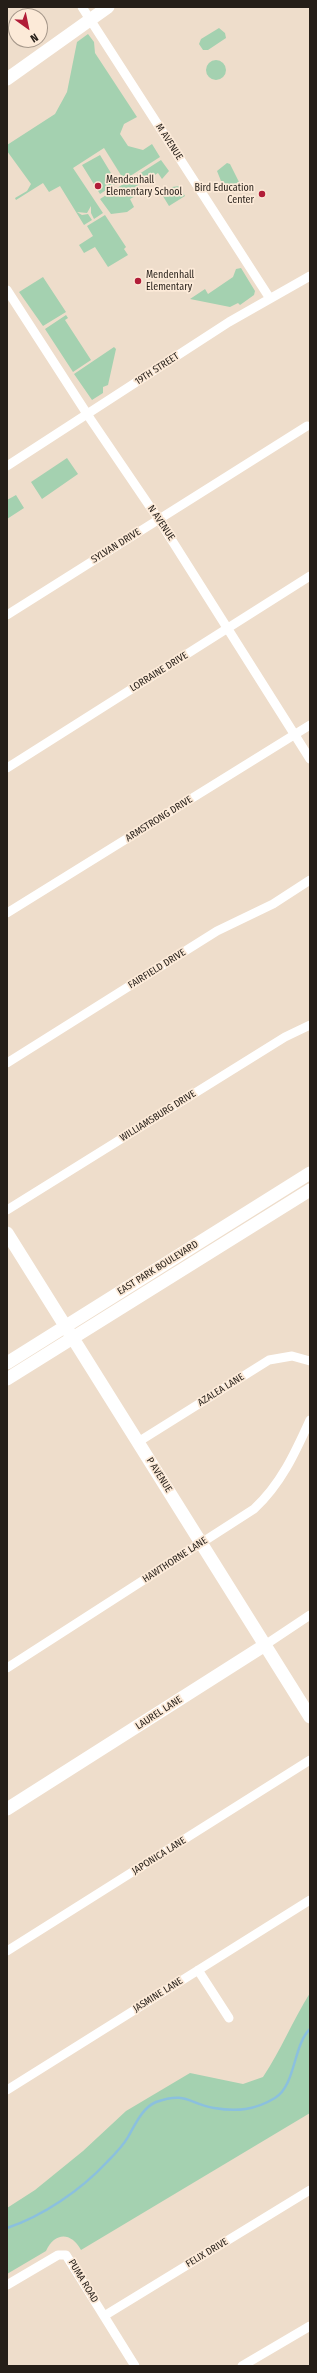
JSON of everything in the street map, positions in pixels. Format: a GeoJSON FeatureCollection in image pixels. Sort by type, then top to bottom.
{"type":"FeatureCollection","features":[{"type":"Feature","properties":{"kind":"street","name":"M AVENUE"},"geometry":{"type":"LineString","coordinates":[[82,7],[269,298]]}},
{"type":"Feature","properties":{"kind":"street"},"geometry":{"type":"LineString","coordinates":[[7,79],[89,19],[108,7]]}},
{"type":"Feature","properties":{"kind":"street","name":"19TH STREET"},"geometry":{"type":"LineString","coordinates":[[7,466],[269,298],[310,276]]}},
{"type":"Feature","properties":{"kind":"street","name":"N AVENUE"},"geometry":{"type":"LineString","coordinates":[[7,290],[86,414],[159,520],[310,759]]}},
{"type":"Feature","properties":{"kind":"street","name":"SYLVAN DRIVE"},"geometry":{"type":"LineString","coordinates":[[7,615],[307,426]]}},
{"type":"Feature","properties":{"kind":"street","name":"LORRAINE DRIVE"},"geometry":{"type":"LineString","coordinates":[[7,768],[310,576]]}},
{"type":"Feature","properties":{"kind":"street","name":"ARMSTRONG DRIVE"},"geometry":{"type":"LineString","coordinates":[[7,913],[310,724]]}},
{"type":"Feature","properties":{"kind":"street","name":"FAIRFIELD DRIVE"},"geometry":{"type":"LineString","coordinates":[[7,1063],[218,931],[273,904],[310,880]]}},
{"type":"Feature","properties":{"kind":"street","name":"WILLIAMSBURG DRIVE"},"geometry":{"type":"LineString","coordinates":[[7,1210],[285,1037],[310,1025]]}},
{"type":"Feature","properties":{"kind":"street","name":"EAST PARK BOULEVARD"},"geometry":{"type":"LineString","coordinates":[[7,1363],[310,1173]]}},
{"type":"Feature","properties":{"kind":"street","name":"EAST PARK BOULEVARD"},"geometry":{"type":"LineString","coordinates":[[7,1379],[310,1190]]}},
{"type":"Feature","properties":{"kind":"street","name":"P AVENUE"},"geometry":{"type":"LineString","coordinates":[[7,1234],[310,1717]]}},
{"type":"Feature","properties":{"kind":"street","name":"AZALEA LANE"},"geometry":{"type":"LineString","coordinates":[[138,1442],[269,1360],[292,1356],[310,1361]]}},
{"type":"Feature","properties":{"kind":"street","name":"HAWTHORNE LANE"},"geometry":{"type":"LineString","coordinates":[[7,1668],[243,1517],[261,1502],[289,1465],[310,1420]]}},
{"type":"Feature","properties":{"kind":"street","name":"LAUREL LANE"},"geometry":{"type":"LineString","coordinates":[[7,1809],[310,1615]]}},
{"type":"Feature","properties":{"kind":"street","name":"JAPONICA LANE"},"geometry":{"type":"LineString","coordinates":[[7,1951],[310,1760]]}},
{"type":"Feature","properties":{"kind":"street","name":"JASMINE LANE"},"geometry":{"type":"LineString","coordinates":[[7,2090],[310,1900]]}},
{"type":"Feature","properties":{"kind":"street"},"geometry":{"type":"LineString","coordinates":[[198,1970],[228,2018]]}},
{"type":"Feature","properties":{"kind":"street","name":"FELIX DRIVE"},"geometry":{"type":"LineString","coordinates":[[104,2316],[310,2190]]}},
{"type":"Feature","properties":{"kind":"street","name":"PUMA ROAD"},"geometry":{"type":"LineString","coordinates":[[7,2286],[58,2255],[66,2254],[135,2366]]}},
{"type":"Feature","properties":{"kind":"street"},"geometry":{"type":"LineString","coordinates":[[242,2366],[310,2326]]}},
{"type":"Feature","properties":{"kind":"green space"},"geometry":{"type":"Polygon","coordinates":[[[219,28],[225,33],[226,38],[208,50],[203,50],[199,44],[201,39],[219,28]]]}},
{"type":"Feature","properties":{"kind":"green space"},"geometry":{"type":"Polygon","coordinates":[[[88,34],[94,42],[95,53],[137,117],[124,124],[120,134],[128,146],[143,150],[152,144],[160,157],[124,180],[104,148],[73,168],[103,213],[94,219],[91,213],[91,206],[87,213],[77,212],[82,215],[88,214],[92,220],[84,225],[60,186],[49,192],[43,183],[16,200],[15,198],[27,191],[31,184],[7,151],[7,145],[55,114],[67,92],[77,42],[88,34]]]}},
{"type":"Feature","properties":{"kind":"green space"},"geometry":{"type":"Polygon","coordinates":[[[212,60],[220,60],[226,66],[226,74],[220,80],[212,80],[206,74],[206,66],[212,60]]]}},
{"type":"Feature","properties":{"kind":"green space"},"geometry":{"type":"Polygon","coordinates":[[[100,155],[117,183],[100,194],[82,165],[100,155]]]}},
{"type":"Feature","properties":{"kind":"green space"},"geometry":{"type":"Polygon","coordinates":[[[161,160],[169,171],[162,179],[158,173],[137,186],[141,193],[130,199],[134,207],[127,212],[111,214],[100,199],[161,160]]]}},
{"type":"Feature","properties":{"kind":"green space"},"geometry":{"type":"Polygon","coordinates":[[[227,163],[230,164],[239,182],[231,187],[221,181],[217,171],[227,163]]]}},
{"type":"Feature","properties":{"kind":"green space"},"geometry":{"type":"Polygon","coordinates":[[[179,186],[185,196],[169,206],[161,193],[172,187],[179,186]]]}},
{"type":"Feature","properties":{"kind":"green space"},"geometry":{"type":"Polygon","coordinates":[[[105,215],[126,247],[124,249],[128,255],[108,267],[95,247],[84,253],[79,245],[93,236],[87,226],[105,215]]]}},
{"type":"Feature","properties":{"kind":"green space"},"geometry":{"type":"Polygon","coordinates":[[[241,268],[255,291],[254,295],[240,305],[238,303],[230,307],[190,299],[205,289],[208,294],[233,277],[236,269],[241,268]]]}},
{"type":"Feature","properties":{"kind":"green space"},"geometry":{"type":"Polygon","coordinates":[[[43,277],[66,312],[43,326],[19,292],[43,277]]]}},
{"type":"Feature","properties":{"kind":"green space"},"geometry":{"type":"Polygon","coordinates":[[[66,315],[68,318],[65,320],[91,360],[73,372],[45,329],[66,315]]]}},
{"type":"Feature","properties":{"kind":"green space"},"geometry":{"type":"Polygon","coordinates":[[[114,347],[116,349],[108,385],[103,387],[103,393],[92,400],[74,374],[114,347]]]}},
{"type":"Feature","properties":{"kind":"green space"},"geometry":{"type":"Polygon","coordinates":[[[67,458],[78,474],[42,499],[31,482],[67,458]]]}},
{"type":"Feature","properties":{"kind":"green space"},"geometry":{"type":"Polygon","coordinates":[[[16,495],[24,508],[7,519],[7,500],[16,495]]]}},
{"type":"Feature","properties":{"kind":"green space"},"geometry":{"type":"Polygon","coordinates":[[[310,1993],[310,2113],[81,2250],[73,2240],[68,2237],[58,2238],[54,2240],[46,2251],[7,2274],[7,2208],[35,2190],[83,2151],[126,2111],[190,2073],[243,2084],[263,2077],[310,1993]]]}},
{"type":"Feature","properties":{"kind":"waterway"},"geometry":{"type":"LineString","coordinates":[[7,2228],[34,2217],[61,2201],[97,2172],[126,2140],[136,2122],[147,2108],[156,2102],[166,2099],[181,2098],[214,2108],[238,2110],[260,2105],[275,2098],[282,2092],[287,2084],[300,2045],[304,2036],[310,2029]]}},
{"type":"Feature","properties":{"kind":"place","name":"Mendenhall Elementary School"},"geometry":{"type":"Point","coordinates":[98,186]}},
{"type":"Feature","properties":{"kind":"place","name":"Bird Education Center"},"geometry":{"type":"Point","coordinates":[262,194]}},
{"type":"Feature","properties":{"kind":"place","name":"Mendenhall Elementary"},"geometry":{"type":"Point","coordinates":[138,281]}}]}
